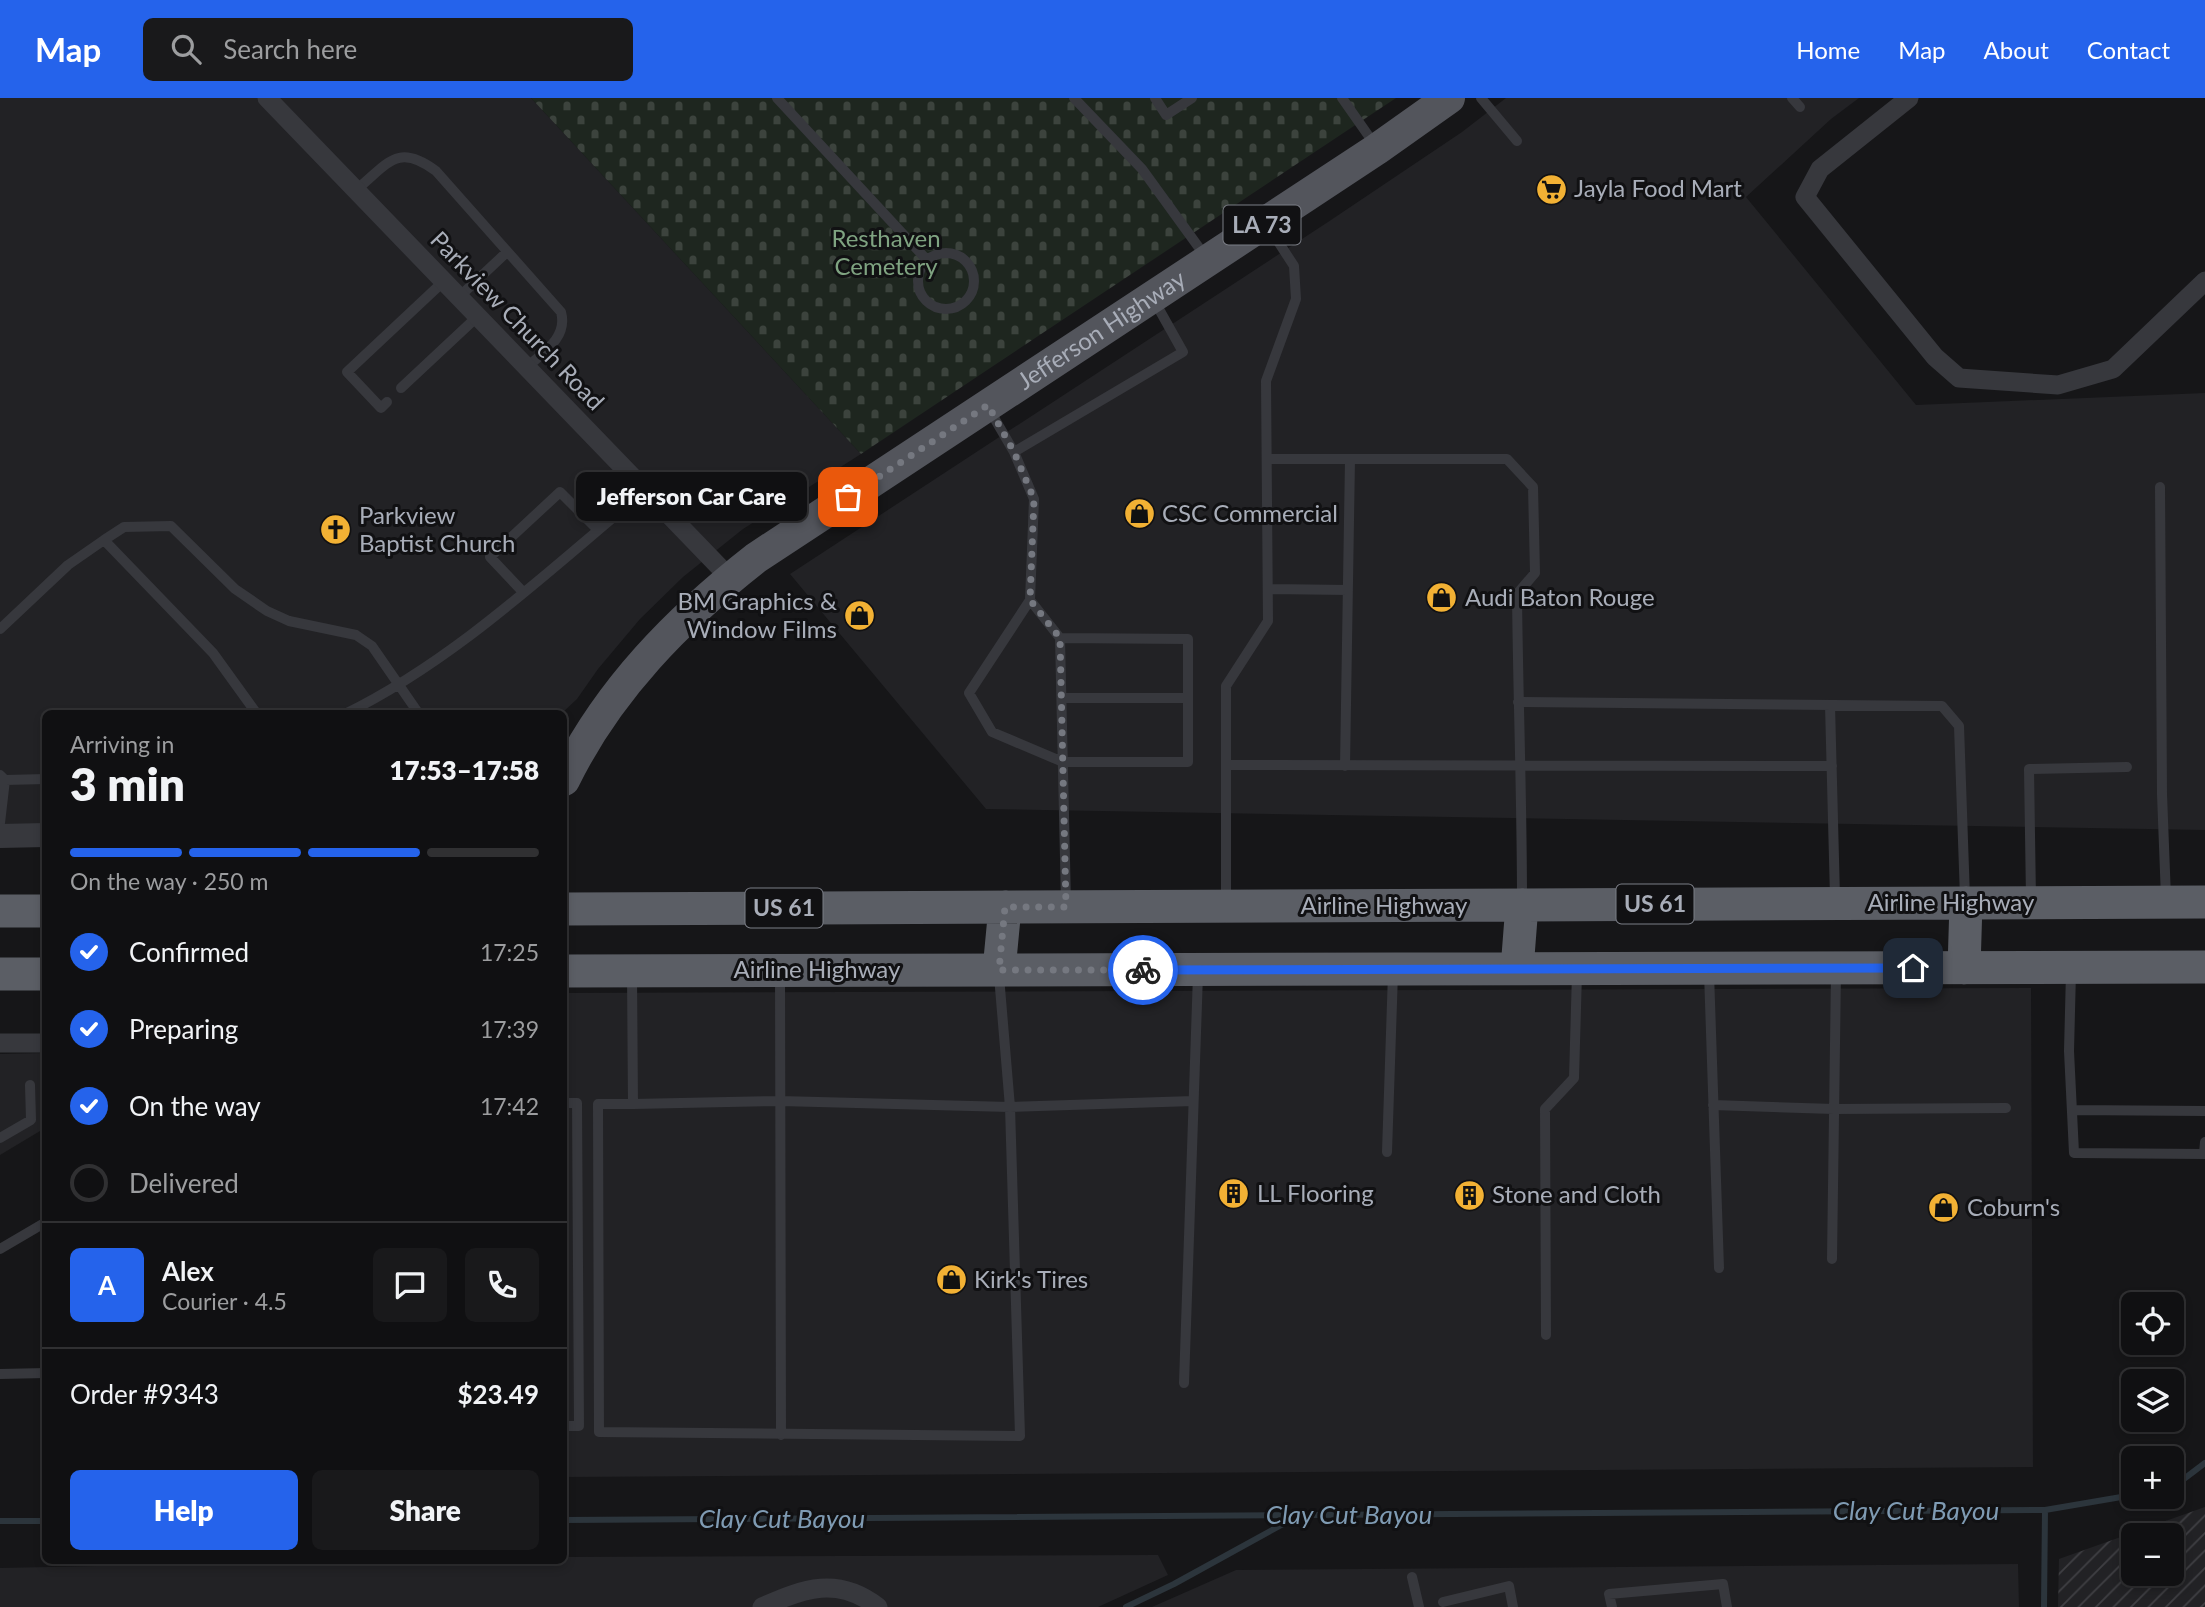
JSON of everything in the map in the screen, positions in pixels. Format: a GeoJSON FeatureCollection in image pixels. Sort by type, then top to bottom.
{"type":"FeatureCollection","features":[{"type":"Feature","properties":{"kind":"highway","name":"Airline Highway"},"geometry":{"type":"LineString","coordinates":[[567,909],[2205,902]]}},
{"type":"Feature","properties":{"kind":"highway"},"geometry":{"type":"LineString","coordinates":[[1965,968],[1966,903]]}},
{"type":"Feature","properties":{"kind":"highway"},"geometry":{"type":"LineString","coordinates":[[1517,969],[1522,905]]}},
{"type":"Feature","properties":{"kind":"highway"},"geometry":{"type":"LineString","coordinates":[[999,970],[1005,907]]}},
{"type":"Feature","properties":{"kind":"highway"},"geometry":{"type":"LineString","coordinates":[[0,911],[42,911]]}},
{"type":"Feature","properties":{"kind":"highway","name":"Airline Highway"},"geometry":{"type":"LineString","coordinates":[[567,971],[2205,967]]}},
{"type":"Feature","properties":{"kind":"highway"},"geometry":{"type":"LineString","coordinates":[[0,974],[42,974]]}},
{"type":"Feature","properties":{"kind":"main road","name":"Jefferson Highway"},"geometry":{"type":"LineString","coordinates":[[567,771],[601,715],[631,675],[683,619],[730,578],[787,537],[1377,149],[1449,98]]}},
{"type":"Feature","properties":{"kind":"street","name":"Parkview Church Road"},"geometry":{"type":"LineString","coordinates":[[267,98],[730,578]]}},
{"type":"Feature","properties":{"kind":"street"},"geometry":{"type":"LineString","coordinates":[[1909,98],[1820,169],[1805,197],[1936,357],[1959,379],[2058,385],[2113,369],[2205,281]]}},
{"type":"Feature","properties":{"kind":"street"},"geometry":{"type":"LineString","coordinates":[[0,836],[42,835]]}},
{"type":"Feature","properties":{"kind":"street"},"geometry":{"type":"LineString","coordinates":[[0,1043],[42,1043]]}},
{"type":"Feature","properties":{"kind":"street"},"geometry":{"type":"LineString","coordinates":[[762,1607],[797,1592],[827,1587],[841,1588],[859,1595],[878,1607]]}},
{"type":"Feature","properties":{"kind":"lane"},"geometry":{"type":"LineString","coordinates":[[777,98],[927,260]]}},
{"type":"Feature","properties":{"kind":"lane"},"geometry":{"type":"LineString","coordinates":[[1074,98],[1142,169],[1208,261]]}},
{"type":"Feature","properties":{"kind":"lane"},"geometry":{"type":"LineString","coordinates":[[1155,98],[1166,115],[1192,98]]}},
{"type":"Feature","properties":{"kind":"lane"},"geometry":{"type":"LineString","coordinates":[[1342,98],[1377,149]]}},
{"type":"Feature","properties":{"kind":"lane"},"geometry":{"type":"LineString","coordinates":[[1481,98],[1517,141]]}},
{"type":"Feature","properties":{"kind":"lane"},"geometry":{"type":"LineString","coordinates":[[1792,98],[1800,107]]}},
{"type":"Feature","properties":{"kind":"lane"},"geometry":{"type":"LineString","coordinates":[[356,190],[393,160],[406,156],[415,157],[436,171],[555,304],[564,321],[555,342],[527,367]]}},
{"type":"Feature","properties":{"kind":"lane"},"geometry":{"type":"LineString","coordinates":[[1226,906],[1226,686],[1268,621],[1266,381],[1296,299],[1294,266],[1266,222]]}},
{"type":"Feature","properties":{"kind":"lane"},"geometry":{"type":"LineString","coordinates":[[459,297],[507,252]]}},
{"type":"Feature","properties":{"kind":"lane"},"geometry":{"type":"LineString","coordinates":[[944,253],[954,253],[969,264],[975,282],[968,299],[961,305],[943,310],[927,302],[918,286],[921,268],[927,260],[944,253]]}},
{"type":"Feature","properties":{"kind":"lane"},"geometry":{"type":"LineString","coordinates":[[387,402],[381,408],[346,372],[444,281]]}},
{"type":"Feature","properties":{"kind":"lane"},"geometry":{"type":"LineString","coordinates":[[1014,452],[1183,352],[1152,297]]}},
{"type":"Feature","properties":{"kind":"lane"},"geometry":{"type":"LineString","coordinates":[[401,388],[478,316]]}},
{"type":"Feature","properties":{"kind":"lane"},"geometry":{"type":"LineString","coordinates":[[988,405],[1014,452],[1034,499],[1030,600],[969,694],[992,732],[1063,762],[1188,762],[1188,639],[1060,638]]}},
{"type":"Feature","properties":{"kind":"lane"},"geometry":{"type":"LineString","coordinates":[[1266,459],[1507,459],[1533,487],[1535,573],[1517,594],[1518,702],[1522,764],[1522,905]]}},
{"type":"Feature","properties":{"kind":"lane"},"geometry":{"type":"LineString","coordinates":[[1345,766],[1350,459]]}},
{"type":"Feature","properties":{"kind":"lane"},"geometry":{"type":"LineString","coordinates":[[2160,487],[2162,794],[2166,902]]}},
{"type":"Feature","properties":{"kind":"lane"},"geometry":{"type":"LineString","coordinates":[[352,710],[400,684],[476,630],[646,490]]}},
{"type":"Feature","properties":{"kind":"lane"},"geometry":{"type":"LineString","coordinates":[[523,592],[490,557],[560,492],[598,530]]}},
{"type":"Feature","properties":{"kind":"lane"},"geometry":{"type":"LineString","coordinates":[[0,629],[68,565],[124,527],[171,526],[235,589],[267,611],[289,621],[356,635],[372,646],[416,710]]}},
{"type":"Feature","properties":{"kind":"lane"},"geometry":{"type":"LineString","coordinates":[[104,540],[213,653],[254,710]]}},
{"type":"Feature","properties":{"kind":"lane"},"geometry":{"type":"LineString","coordinates":[[1268,589],[1348,590]]}},
{"type":"Feature","properties":{"kind":"lane"},"geometry":{"type":"LineString","coordinates":[[1030,600],[1060,638],[1066,907]]}},
{"type":"Feature","properties":{"kind":"lane"},"geometry":{"type":"LineString","coordinates":[[1062,698],[1187,698]]}},
{"type":"Feature","properties":{"kind":"lane"},"geometry":{"type":"LineString","coordinates":[[1518,702],[1942,706],[1959,726],[1966,903]]}},
{"type":"Feature","properties":{"kind":"lane"},"geometry":{"type":"LineString","coordinates":[[1830,705],[1835,904]]}},
{"type":"Feature","properties":{"kind":"lane"},"geometry":{"type":"LineString","coordinates":[[1226,765],[1832,766]]}},
{"type":"Feature","properties":{"kind":"lane"},"geometry":{"type":"LineString","coordinates":[[2031,903],[2029,769],[2127,767]]}},
{"type":"Feature","properties":{"kind":"lane"},"geometry":{"type":"LineString","coordinates":[[0,823],[2,778],[42,779]]}},
{"type":"Feature","properties":{"kind":"lane"},"geometry":{"type":"LineString","coordinates":[[1832,1259],[1836,968]]}},
{"type":"Feature","properties":{"kind":"lane"},"geometry":{"type":"LineString","coordinates":[[2071,968],[2068,1051],[2074,1153],[2204,1154],[2205,1142]]}},
{"type":"Feature","properties":{"kind":"lane"},"geometry":{"type":"LineString","coordinates":[[1387,1152],[1393,969]]}},
{"type":"Feature","properties":{"kind":"lane"},"geometry":{"type":"LineString","coordinates":[[1546,1335],[1545,1109],[1574,1078],[1577,969]]}},
{"type":"Feature","properties":{"kind":"lane"},"geometry":{"type":"LineString","coordinates":[[1709,969],[1718,1268]]}},
{"type":"Feature","properties":{"kind":"lane"},"geometry":{"type":"LineString","coordinates":[[780,970],[781,1435]]}},
{"type":"Feature","properties":{"kind":"lane"},"geometry":{"type":"LineString","coordinates":[[999,970],[1010,1107],[1020,1436],[599,1432],[598,1104],[780,1101],[1010,1107],[1193,1101]]}},
{"type":"Feature","properties":{"kind":"lane"},"geometry":{"type":"LineString","coordinates":[[1184,1383],[1198,970]]}},
{"type":"Feature","properties":{"kind":"lane"},"geometry":{"type":"LineString","coordinates":[[632,971],[633,1104]]}},
{"type":"Feature","properties":{"kind":"lane"},"geometry":{"type":"LineString","coordinates":[[0,1138],[32,1120],[30,1085]]}},
{"type":"Feature","properties":{"kind":"lane"},"geometry":{"type":"LineString","coordinates":[[567,1103],[577,1103],[579,1426],[567,1426]]}},
{"type":"Feature","properties":{"kind":"lane"},"geometry":{"type":"LineString","coordinates":[[1713,1105],[1834,1109],[2006,1108]]}},
{"type":"Feature","properties":{"kind":"lane"},"geometry":{"type":"LineString","coordinates":[[2072,1111],[2205,1111]]}},
{"type":"Feature","properties":{"kind":"lane"},"geometry":{"type":"LineString","coordinates":[[0,1249],[42,1224]]}},
{"type":"Feature","properties":{"kind":"lane"},"geometry":{"type":"LineString","coordinates":[[0,1374],[42,1373]]}},
{"type":"Feature","properties":{"kind":"lane"},"geometry":{"type":"LineString","coordinates":[[1412,1577],[1419,1607]]}},
{"type":"Feature","properties":{"kind":"lane"},"geometry":{"type":"LineString","coordinates":[[1612,1607],[1609,1594],[1723,1584],[1727,1607]]}},
{"type":"Feature","properties":{"kind":"lane"},"geometry":{"type":"LineString","coordinates":[[1443,1602],[1509,1586],[1513,1607]]}},
{"type":"Feature","properties":{"kind":"shaded area"},"geometry":{"type":"Polygon","coordinates":[[[0,98],[531,98],[861,454],[743,529],[683,577],[640,619],[565,710],[42,710],[42,827],[0,827],[0,98]]]}},
{"type":"Feature","properties":{"kind":"shaded area"},"geometry":{"type":"Polygon","coordinates":[[[1506,98],[1859,98],[1831,119],[1746,197],[1916,405],[2205,393],[2205,830],[986,809],[790,574],[1328,222],[1462,132],[1506,98]]]}},
{"type":"Feature","properties":{"kind":"shaded area"},"geometry":{"type":"Polygon","coordinates":[[[2031,988],[2033,1467],[567,1477],[567,993],[2031,988]]]}},
{"type":"Feature","properties":{"kind":"shaded area"},"geometry":{"type":"Polygon","coordinates":[[[42,1053],[42,1130],[0,1155],[0,1054],[42,1053]]]}},
{"type":"Feature","properties":{"kind":"shaded area"},"geometry":{"type":"Polygon","coordinates":[[[2205,1507],[2205,1607],[2058,1607],[2059,1559],[2121,1537],[2121,1586],[2184,1586],[2184,1523],[2160,1523],[2205,1507]]]}},
{"type":"Feature","properties":{"kind":"shaded area"},"geometry":{"type":"Polygon","coordinates":[[[1158,1555],[1168,1575],[1098,1607],[0,1607],[0,1568],[197,1564],[567,1564],[567,1557],[1158,1555]]]}},
{"type":"Feature","properties":{"kind":"shaded area"},"geometry":{"type":"Polygon","coordinates":[[[2018,1564],[2019,1607],[1152,1607],[1236,1570],[2018,1564]]]}},
{"type":"Feature","properties":{"kind":"green space","name":"Resthaven Cemetery"},"geometry":{"type":"Polygon","coordinates":[[[531,98],[1396,98],[861,454],[531,98]]]}},
{"type":"Feature","properties":{"kind":"waterway","name":"Clay Cut Bayou"},"geometry":{"type":"LineString","coordinates":[[2184,1479],[2205,1463]]}},
{"type":"Feature","properties":{"kind":"waterway","name":"Clay Cut Bayou"},"geometry":{"type":"LineString","coordinates":[[567,1520],[2045,1510],[2121,1497]]}},
{"type":"Feature","properties":{"kind":"waterway"},"geometry":{"type":"LineString","coordinates":[[2044,1607],[2045,1510]]}},
{"type":"Feature","properties":{"kind":"waterway"},"geometry":{"type":"LineString","coordinates":[[1126,1607],[1174,1584],[1294,1518]]}},
{"type":"Feature","properties":{"kind":"waterway","name":"Clay Cut Bayou"},"geometry":{"type":"LineString","coordinates":[[0,1521],[42,1521]]}},
{"type":"Feature","properties":{"kind":"way so far"},"geometry":{"type":"LineString","coordinates":[[848,497],[988,405],[1014,452],[1034,499],[1030,600],[1060,638],[1066,907],[1005,907],[999,970],[1143,970]]}},
{"type":"Feature","properties":{"kind":"place","name":"Jayla Food Mart"},"geometry":{"type":"Point","coordinates":[1551,189]}},
{"type":"Feature","properties":{"kind":"place","name":"Jefferson Car Care"},"geometry":{"type":"Point","coordinates":[848,497]}},
{"type":"Feature","properties":{"kind":"place","name":"CSC Commercial"},"geometry":{"type":"Point","coordinates":[1139,514]}},
{"type":"Feature","properties":{"kind":"place","name":"Parkview Baptist Church"},"geometry":{"type":"Point","coordinates":[336,530]}},
{"type":"Feature","properties":{"kind":"place","name":"Audi Baton Rouge"},"geometry":{"type":"Point","coordinates":[1442,598]}},
{"type":"Feature","properties":{"kind":"place","name":"BM Graphics & Window Films"},"geometry":{"type":"Point","coordinates":[860,616]}},
{"type":"Feature","properties":{"kind":"place","name":"LL Flooring"},"geometry":{"type":"Point","coordinates":[1234,1194]}},
{"type":"Feature","properties":{"kind":"place","name":"Stone and Cloth"},"geometry":{"type":"Point","coordinates":[1469,1195]}},
{"type":"Feature","properties":{"kind":"place","name":"Coburn's"},"geometry":{"type":"Point","coordinates":[1944,1208]}},
{"type":"Feature","properties":{"kind":"place","name":"Kirk's Tires"},"geometry":{"type":"Point","coordinates":[951,1280]}},
{"type":"Feature","properties":{"kind":"route"},"geometry":{"type":"LineString","coordinates":[[1143,970],[1913,968]]}}]}
